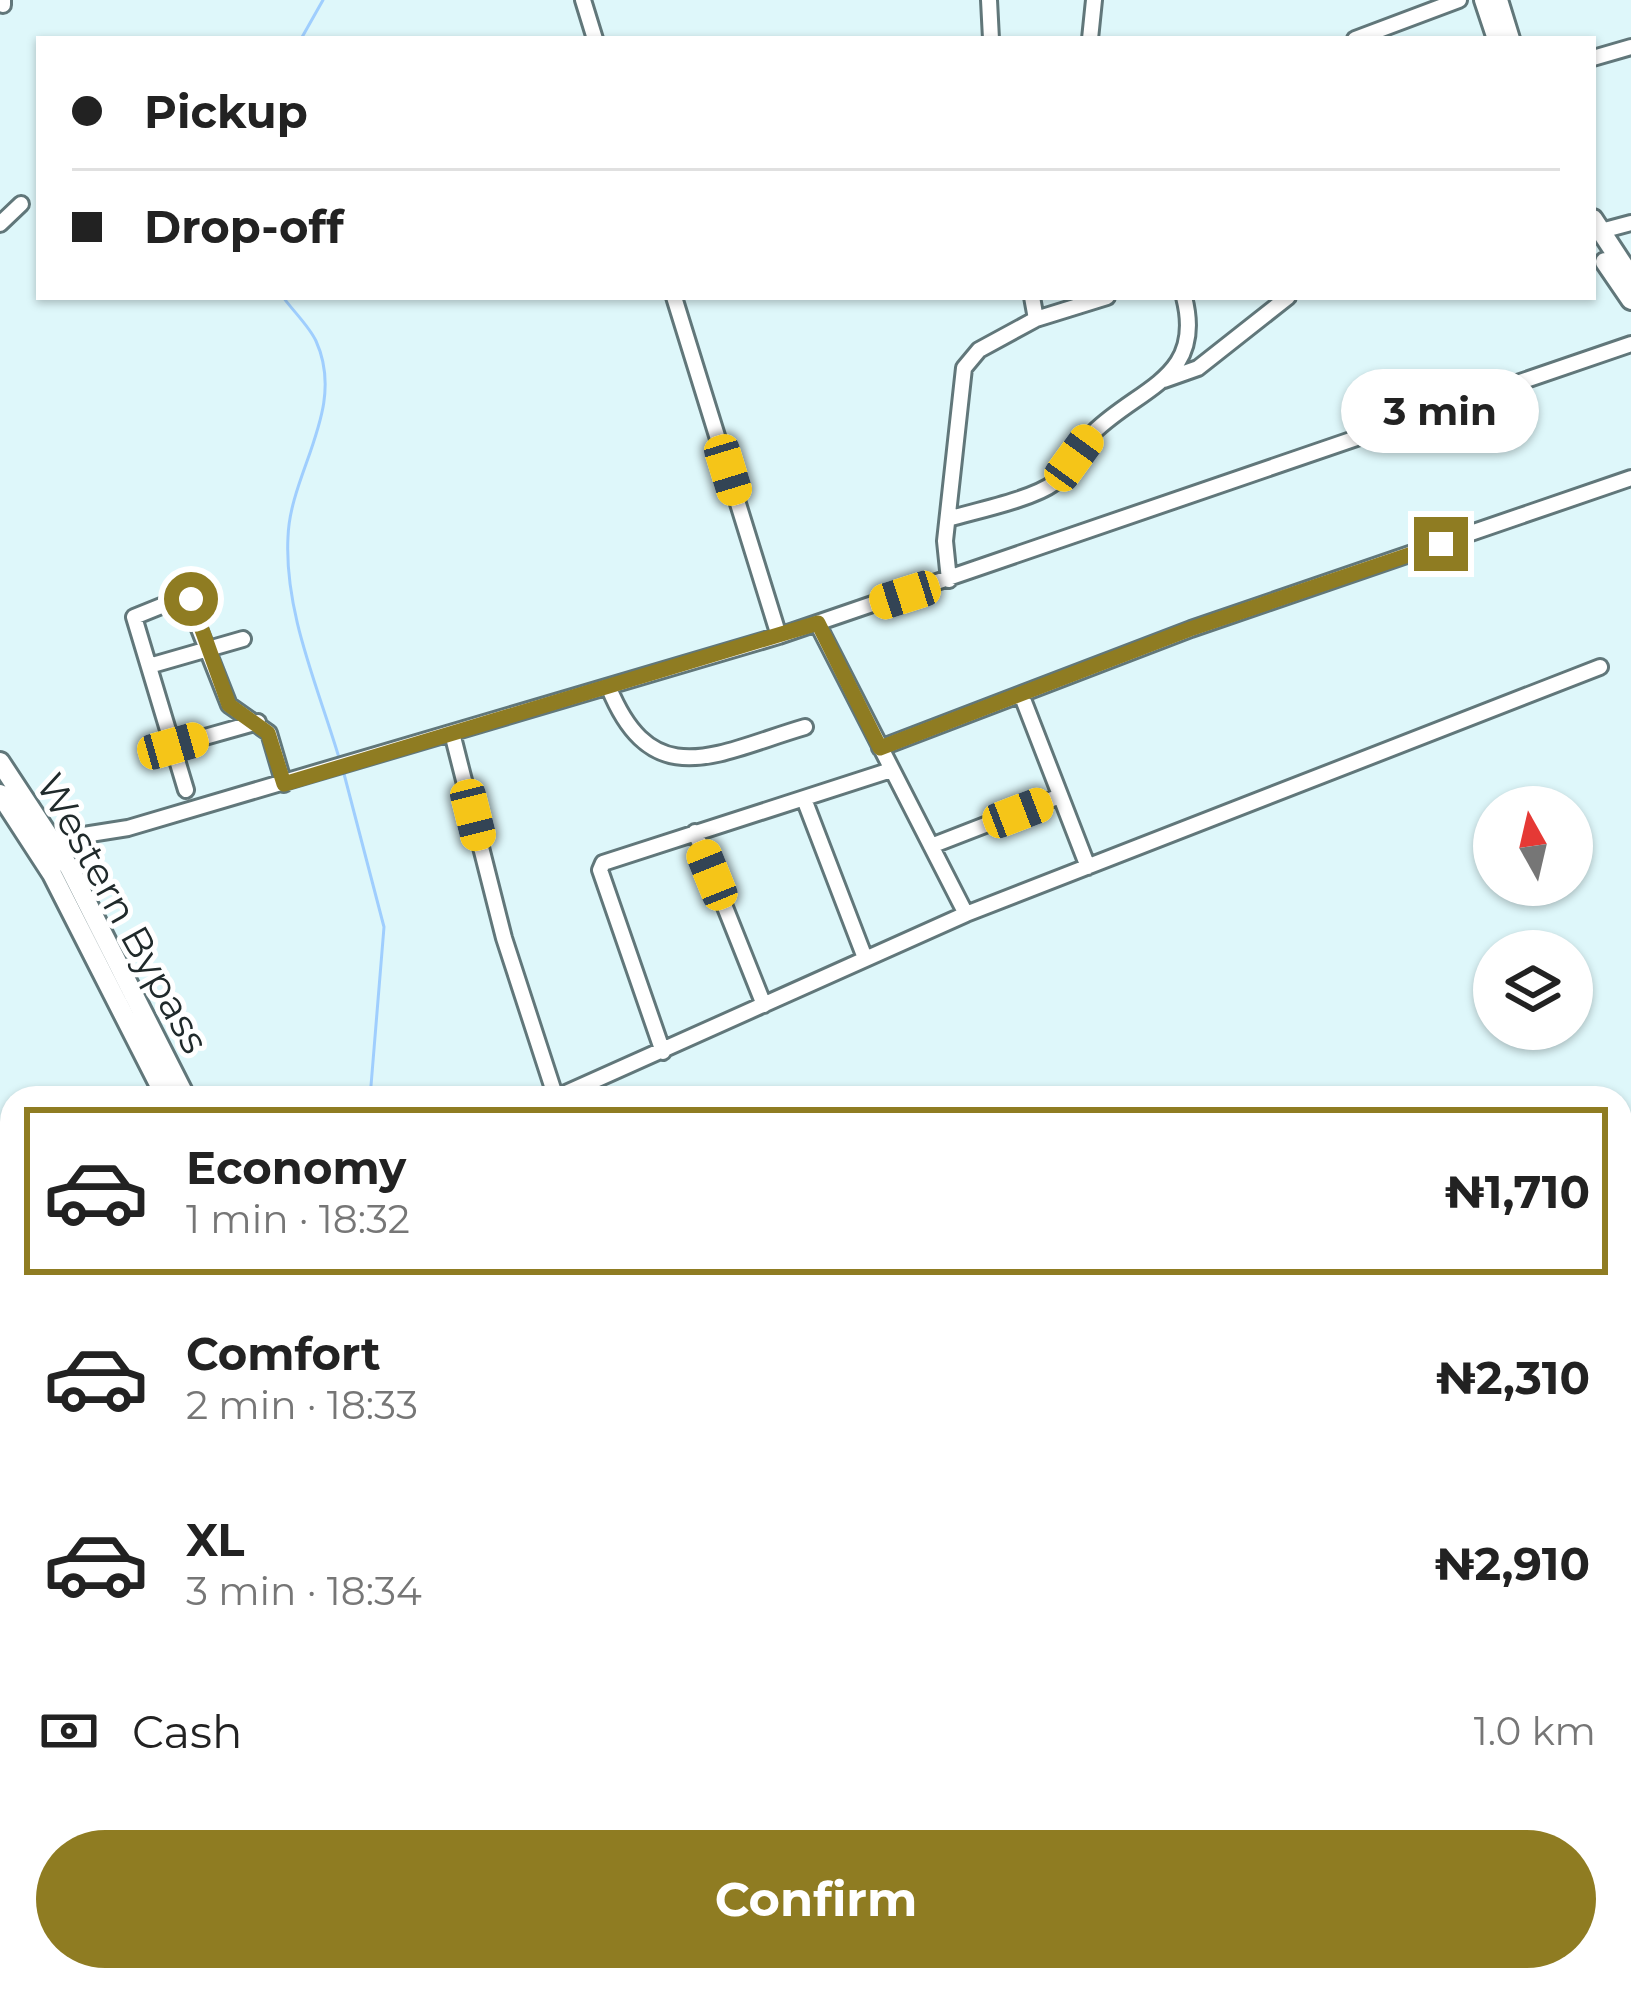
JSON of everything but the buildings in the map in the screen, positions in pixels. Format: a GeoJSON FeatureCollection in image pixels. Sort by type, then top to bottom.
{"type":"FeatureCollection","features":[{"type":"Feature","properties":{"kind":"main road"},"geometry":{"type":"LineString","coordinates":[[1484,0],[1496,36]]}},
{"type":"Feature","properties":{"kind":"main road"},"geometry":{"type":"LineString","coordinates":[[1498,0],[1509,36]]}},
{"type":"Feature","properties":{"kind":"main road"},"geometry":{"type":"LineString","coordinates":[[1596,231],[1631,278]]}},
{"type":"Feature","properties":{"kind":"main road"},"geometry":{"type":"LineString","coordinates":[[1596,231],[1631,300]]}},
{"type":"Feature","properties":{"kind":"main road","name":"Western Bypass"},"geometry":{"type":"LineString","coordinates":[[0,762],[69,867],[180,1086]]}},
{"type":"Feature","properties":{"kind":"main road","name":"Western Bypass"},"geometry":{"type":"LineString","coordinates":[[0,794],[52,874],[160,1086]]}},
{"type":"Feature","properties":{"kind":"street"},"geometry":{"type":"LineString","coordinates":[[583,0],[594,36]]}},
{"type":"Feature","properties":{"kind":"street"},"geometry":{"type":"LineString","coordinates":[[988,0],[992,36]]}},
{"type":"Feature","properties":{"kind":"street"},"geometry":{"type":"LineString","coordinates":[[1090,36],[1094,0]]}},
{"type":"Feature","properties":{"kind":"street"},"geometry":{"type":"LineString","coordinates":[[1409,0],[1412,17]]}},
{"type":"Feature","properties":{"kind":"street"},"geometry":{"type":"LineString","coordinates":[[1363,36],[1459,0]]}},
{"type":"Feature","properties":{"kind":"street"},"geometry":{"type":"LineString","coordinates":[[1596,57],[1631,47]]}},
{"type":"Feature","properties":{"kind":"street"},"geometry":{"type":"LineString","coordinates":[[0,224],[21,204]]}},
{"type":"Feature","properties":{"kind":"street"},"geometry":{"type":"LineString","coordinates":[[1596,231],[1631,223]]}},
{"type":"Feature","properties":{"kind":"street"},"geometry":{"type":"LineString","coordinates":[[675,300],[779,636]]}},
{"type":"Feature","properties":{"kind":"street"},"geometry":{"type":"LineString","coordinates":[[1033,300],[1036,320]]}},
{"type":"Feature","properties":{"kind":"street"},"geometry":{"type":"LineString","coordinates":[[949,580],[948,519],[964,368],[979,350],[1036,320],[1097,300]]}},
{"type":"Feature","properties":{"kind":"street"},"geometry":{"type":"LineString","coordinates":[[1164,380],[1187,346],[1184,300]]}},
{"type":"Feature","properties":{"kind":"street"},"geometry":{"type":"LineString","coordinates":[[948,519],[1051,486],[1098,429],[1164,380],[1198,368],[1284,300]]}},
{"type":"Feature","properties":{"kind":"street"},"geometry":{"type":"LineString","coordinates":[[52,840],[95,837],[284,784],[779,636],[1631,344]]}},
{"type":"Feature","properties":{"kind":"street"},"geometry":{"type":"LineString","coordinates":[[880,748],[1190,629],[1631,478]]}},
{"type":"Feature","properties":{"kind":"street"},"geometry":{"type":"LineString","coordinates":[[186,790],[134,616],[183,596],[191,599],[232,710],[258,722],[268,733],[284,784]]}},
{"type":"Feature","properties":{"kind":"street"},"geometry":{"type":"LineString","coordinates":[[818,623],[966,914]]}},
{"type":"Feature","properties":{"kind":"street"},"geometry":{"type":"LineString","coordinates":[[149,666],[243,639]]}},
{"type":"Feature","properties":{"kind":"street"},"geometry":{"type":"LineString","coordinates":[[583,1086],[966,914],[1600,667]]}},
{"type":"Feature","properties":{"kind":"street"},"geometry":{"type":"LineString","coordinates":[[609,688],[628,727],[655,752],[679,761],[806,727]]}},
{"type":"Feature","properties":{"kind":"street"},"geometry":{"type":"LineString","coordinates":[[1021,694],[1088,867]]}},
{"type":"Feature","properties":{"kind":"street"},"geometry":{"type":"LineString","coordinates":[[173,746],[258,722]]}},
{"type":"Feature","properties":{"kind":"street"},"geometry":{"type":"LineString","coordinates":[[452,734],[504,938],[551,1086]]}},
{"type":"Feature","properties":{"kind":"street"},"geometry":{"type":"LineString","coordinates":[[663,1052],[600,870],[606,861],[891,770]]}},
{"type":"Feature","properties":{"kind":"street"},"geometry":{"type":"LineString","coordinates":[[932,846],[1060,796]]}},
{"type":"Feature","properties":{"kind":"street"},"geometry":{"type":"LineString","coordinates":[[804,799],[865,958]]}},
{"type":"Feature","properties":{"kind":"street"},"geometry":{"type":"LineString","coordinates":[[695,832],[764,1005]]}},
{"type":"Feature","properties":{"kind":"street"},"geometry":{"type":"LineString","coordinates":[[69,867],[95,837]]}},
{"type":"Feature","properties":{"kind":"waterway"},"geometry":{"type":"LineString","coordinates":[[303,36],[323,0]]}},
{"type":"Feature","properties":{"kind":"waterway"},"geometry":{"type":"LineString","coordinates":[[285,300],[313,335],[324,366],[321,416],[291,513],[288,565],[305,650],[340,761]]}},
{"type":"Feature","properties":{"kind":"waterway"},"geometry":{"type":"LineString","coordinates":[[343,770],[384,927],[371,1086]]}},
{"type":"Feature","properties":{"kind":"route"},"geometry":{"type":"LineString","coordinates":[[191,599],[229,705],[268,733],[284,784],[818,623],[880,748],[1190,629],[1441,544]]}}]}
